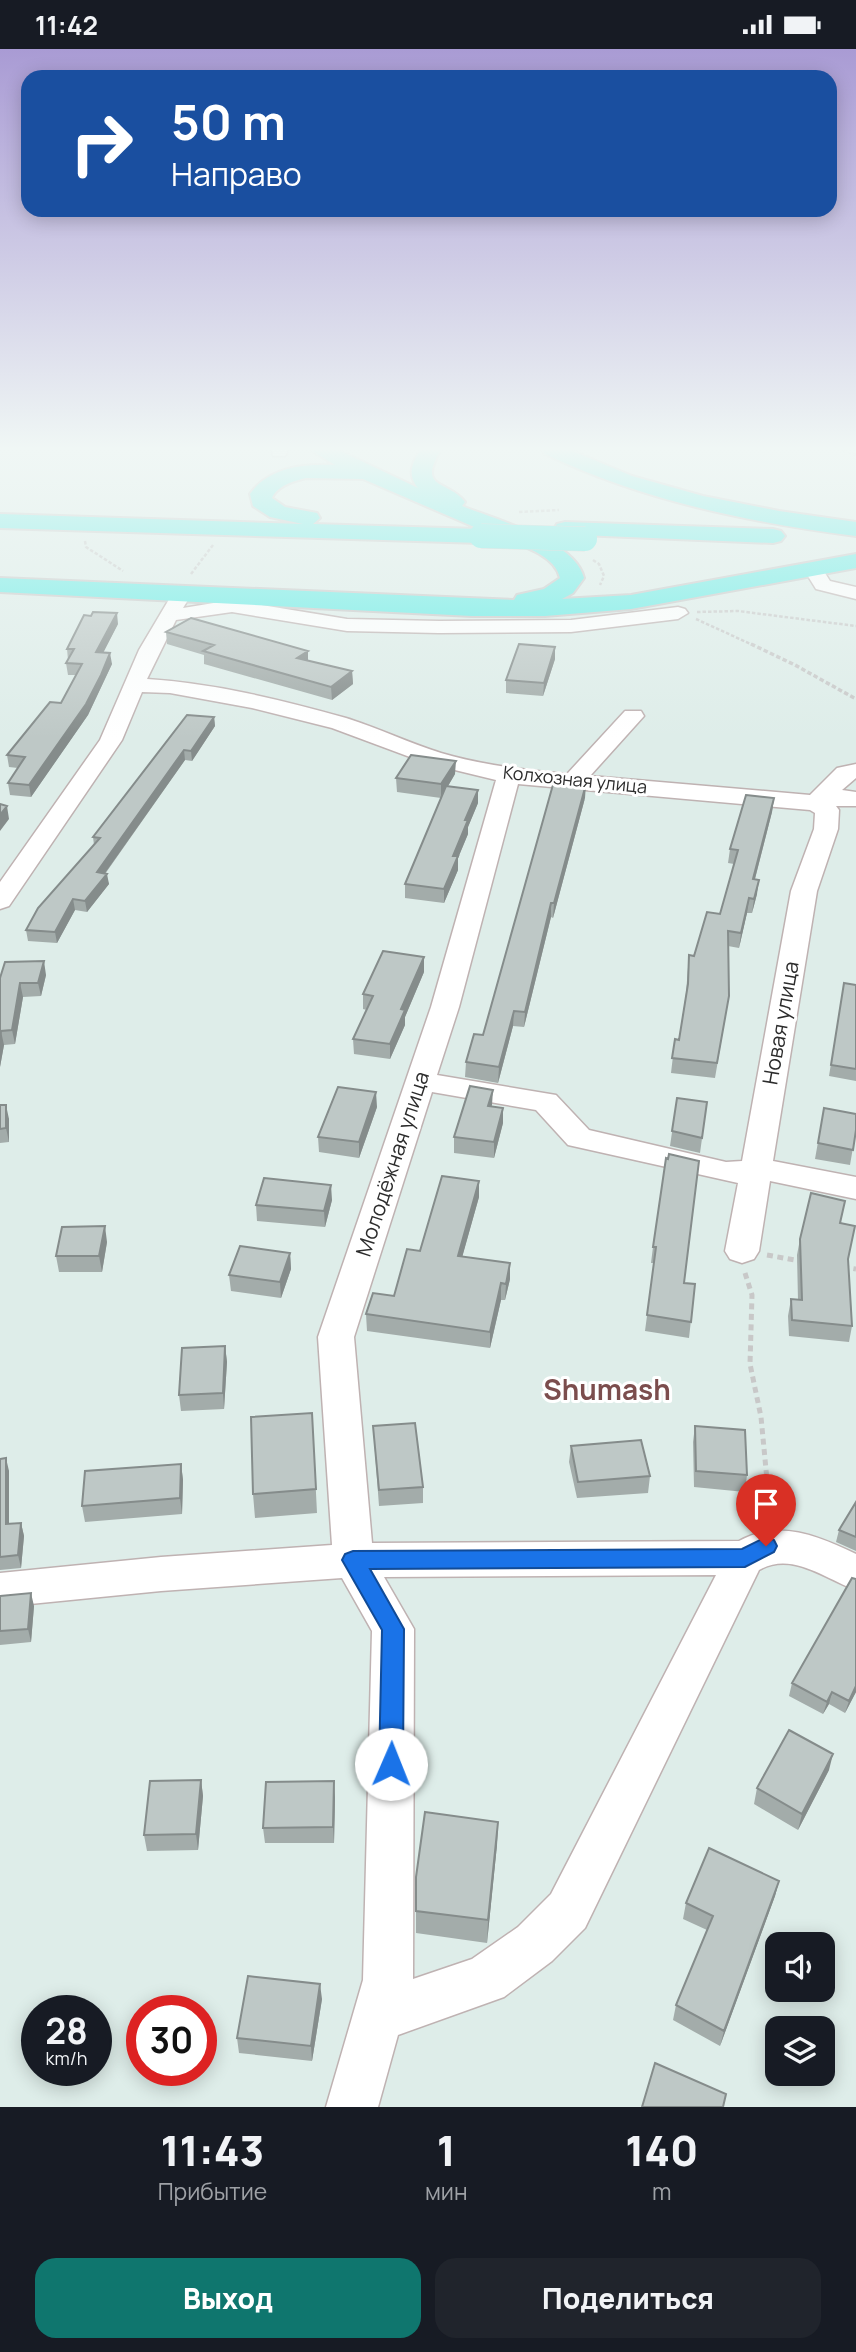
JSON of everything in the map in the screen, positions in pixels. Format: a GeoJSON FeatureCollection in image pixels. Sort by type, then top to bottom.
{"type":"FeatureCollection","features":[{"type":"Feature","properties":{"kind":"main road"},"geometry":{"type":"LineString","coordinates":[[0,585],[505,602],[545,596],[557,592],[571,582],[572,573],[569,567],[549,551],[537,546]]}},
{"type":"Feature","properties":{"kind":"main road"},"geometry":{"type":"LineString","coordinates":[[472,608],[525,605],[552,600],[582,587],[587,572],[579,560],[556,546]]}},
{"type":"Feature","properties":{"kind":"main road"},"geometry":{"type":"LineString","coordinates":[[188,590],[472,608],[545,608],[631,602],[856,547]]}},
{"type":"Feature","properties":{"kind":"main road"},"geometry":{"type":"LineString","coordinates":[[817,557],[856,561]]}},
{"type":"Feature","properties":{"kind":"street"},"geometry":{"type":"LineString","coordinates":[[817,557],[815,573],[823,585],[856,593]]}},
{"type":"Feature","properties":{"kind":"street"},"geometry":{"type":"LineString","coordinates":[[0,901],[111,740],[149,650],[167,616],[188,590]]}},
{"type":"Feature","properties":{"kind":"street"},"geometry":{"type":"LineString","coordinates":[[167,616],[232,606],[347,625],[439,627],[571,626],[678,613]]}},
{"type":"Feature","properties":{"kind":"street","name":"Колхозная улица"},"geometry":{"type":"LineString","coordinates":[[136,685],[170,687],[265,705],[339,723],[434,758],[509,776],[816,803],[842,797],[856,799]]}},
{"type":"Feature","properties":{"kind":"street"},"geometry":{"type":"LineString","coordinates":[[573,781],[633,716]]}},
{"type":"Feature","properties":{"kind":"street"},"geometry":{"type":"LineString","coordinates":[[816,803],[845,773],[856,771]]}},
{"type":"Feature","properties":{"kind":"street","name":"Молодёжная улица"},"geometry":{"type":"LineString","coordinates":[[353,1560],[336,1337],[445,1007],[509,776]]}},
{"type":"Feature","properties":{"kind":"street","name":"Новая улица"},"geometry":{"type":"LineString","coordinates":[[742,1251],[804,891],[826,829],[827,810],[816,803]]}},
{"type":"Feature","properties":{"kind":"street"},"geometry":{"type":"LineString","coordinates":[[420,1081],[500,1096],[540,1100],[550,1105],[574,1136],[602,1145],[726,1172],[737,1173],[755,1168],[856,1188]]}},
{"type":"Feature","properties":{"kind":"street"},"geometry":{"type":"LineString","coordinates":[[0,1590],[161,1574],[353,1560],[755,1552],[797,1546],[856,1573]]}},
{"type":"Feature","properties":{"kind":"street"},"geometry":{"type":"LineString","coordinates":[[377,2017],[486,1979],[535,1944],[568,1911],[755,1552]]}},
{"type":"Feature","properties":{"kind":"street"},"geometry":{"type":"LineString","coordinates":[[352,2107],[388,1980],[393,1629],[353,1560]]}},
{"type":"Feature","properties":{"kind":"path"},"geometry":{"type":"LineString","coordinates":[[188,590],[214,546]]}},
{"type":"Feature","properties":{"kind":"path"},"geometry":{"type":"LineString","coordinates":[[678,613],[738,611],[856,626]]}},
{"type":"Feature","properties":{"kind":"path"},"geometry":{"type":"LineString","coordinates":[[678,613],[718,628],[715,629],[795,665],[856,699]]}},
{"type":"Feature","properties":{"kind":"path"},"geometry":{"type":"LineString","coordinates":[[755,1552],[767,1481],[761,1417],[750,1364],[752,1294],[747,1284],[742,1251],[810,1262]]}},
{"type":"Feature","properties":{"kind":"path"},"geometry":{"type":"LineString","coordinates":[[834,1266],[856,1269]]}},
{"type":"Feature","properties":{"kind":"building"},"geometry":{"type":"Polygon","coordinates":[[[93,612],[117,613],[96,652],[110,653],[101,675],[86,704],[29,785],[8,783],[25,757],[7,755],[50,702],[61,703],[82,664],[66,663],[74,649],[67,649],[84,615],[91,616],[93,612]]]}},
{"type":"Feature","properties":{"kind":"building"},"geometry":{"type":"Polygon","coordinates":[[[191,618],[308,651],[297,658],[352,671],[331,687],[203,651],[214,645],[166,632],[191,618]]]}},
{"type":"Feature","properties":{"kind":"building"},"geometry":{"type":"Polygon","coordinates":[[[519,644],[555,647],[544,683],[506,680],[519,644]]]}},
{"type":"Feature","properties":{"kind":"building"},"geometry":{"type":"Polygon","coordinates":[[[187,715],[214,717],[191,751],[184,750],[97,872],[107,874],[85,901],[73,899],[55,932],[26,930],[38,908],[100,838],[93,837],[187,715]]]}},
{"type":"Feature","properties":{"kind":"building"},"geometry":{"type":"Polygon","coordinates":[[[411,755],[456,761],[441,784],[396,778],[411,755]]]}},
{"type":"Feature","properties":{"kind":"building"},"geometry":{"type":"Polygon","coordinates":[[[554,781],[586,784],[554,903],[551,903],[525,1012],[514,1011],[499,1067],[466,1062],[474,1034],[483,1035],[554,781]]]}},
{"type":"Feature","properties":{"kind":"building"},"geometry":{"type":"Polygon","coordinates":[[[446,786],[478,790],[453,856],[458,856],[444,889],[405,884],[446,786]]]}},
{"type":"Feature","properties":{"kind":"building"},"geometry":{"type":"Polygon","coordinates":[[[746,795],[774,798],[753,879],[759,880],[754,899],[749,898],[741,933],[728,931],[729,996],[717,1063],[672,1058],[675,1039],[679,1040],[688,984],[689,955],[694,956],[707,912],[720,914],[738,850],[730,849],[746,795]]]}},
{"type":"Feature","properties":{"kind":"building"},"geometry":{"type":"Polygon","coordinates":[[[0,804],[7,806],[0,815],[0,804]]]}},
{"type":"Feature","properties":{"kind":"building"},"geometry":{"type":"Polygon","coordinates":[[[383,951],[424,957],[401,1009],[405,1010],[390,1044],[353,1039],[373,996],[363,994],[383,951]]]}},
{"type":"Feature","properties":{"kind":"building"},"geometry":{"type":"Polygon","coordinates":[[[44,961],[38,983],[20,983],[12,1030],[1,1031],[0,1037],[0,978],[5,962],[44,961]]]}},
{"type":"Feature","properties":{"kind":"building"},"geometry":{"type":"Polygon","coordinates":[[[844,983],[856,985],[856,1069],[831,1065],[844,983]]]}},
{"type":"Feature","properties":{"kind":"building"},"geometry":{"type":"Polygon","coordinates":[[[470,1086],[493,1090],[488,1106],[503,1108],[494,1142],[454,1137],[470,1086]]]}},
{"type":"Feature","properties":{"kind":"building"},"geometry":{"type":"Polygon","coordinates":[[[338,1087],[376,1092],[359,1142],[318,1137],[338,1087]]]}},
{"type":"Feature","properties":{"kind":"building"},"geometry":{"type":"Polygon","coordinates":[[[677,1098],[707,1102],[702,1138],[672,1131],[677,1098]]]}},
{"type":"Feature","properties":{"kind":"building"},"geometry":{"type":"Polygon","coordinates":[[[0,1105],[6,1105],[6,1128],[0,1129],[0,1105]]]}},
{"type":"Feature","properties":{"kind":"building"},"geometry":{"type":"Polygon","coordinates":[[[824,1108],[856,1114],[853,1150],[818,1143],[824,1108]]]}},
{"type":"Feature","properties":{"kind":"building"},"geometry":{"type":"Polygon","coordinates":[[[669,1154],[699,1161],[684,1283],[695,1284],[691,1322],[647,1315],[656,1247],[653,1247],[666,1158],[668,1159],[669,1154]]]}},
{"type":"Feature","properties":{"kind":"building"},"geometry":{"type":"Polygon","coordinates":[[[442,1176],[479,1181],[458,1256],[510,1263],[506,1284],[501,1283],[490,1332],[366,1314],[373,1293],[394,1296],[407,1249],[420,1251],[442,1176]]]}},
{"type":"Feature","properties":{"kind":"building"},"geometry":{"type":"Polygon","coordinates":[[[264,1178],[331,1185],[324,1211],[256,1205],[264,1178]]]}},
{"type":"Feature","properties":{"kind":"building"},"geometry":{"type":"Polygon","coordinates":[[[811,1193],[845,1201],[840,1223],[855,1226],[848,1259],[852,1326],[792,1320],[791,1299],[802,1300],[800,1239],[811,1193]]]}},
{"type":"Feature","properties":{"kind":"building"},"geometry":{"type":"Polygon","coordinates":[[[105,1226],[99,1256],[56,1256],[62,1227],[105,1226]]]}},
{"type":"Feature","properties":{"kind":"building"},"geometry":{"type":"Polygon","coordinates":[[[240,1246],[290,1253],[280,1282],[229,1275],[240,1246]]]}},
{"type":"Feature","properties":{"kind":"building"},"geometry":{"type":"Polygon","coordinates":[[[225,1346],[223,1393],[179,1395],[182,1348],[225,1346]]]}},
{"type":"Feature","properties":{"kind":"building"},"geometry":{"type":"Polygon","coordinates":[[[312,1413],[316,1489],[253,1494],[251,1417],[312,1413]]]}},
{"type":"Feature","properties":{"kind":"building"},"geometry":{"type":"Polygon","coordinates":[[[415,1423],[423,1487],[379,1490],[373,1426],[415,1423]]]}},
{"type":"Feature","properties":{"kind":"building"},"geometry":{"type":"Polygon","coordinates":[[[695,1426],[745,1430],[747,1475],[696,1471],[695,1426]]]}},
{"type":"Feature","properties":{"kind":"building"},"geometry":{"type":"Polygon","coordinates":[[[641,1440],[650,1476],[578,1482],[571,1446],[641,1440]]]}},
{"type":"Feature","properties":{"kind":"building"},"geometry":{"type":"Polygon","coordinates":[[[6,1458],[6,1524],[21,1523],[18,1555],[0,1557],[0,1459],[6,1458]]]}},
{"type":"Feature","properties":{"kind":"building"},"geometry":{"type":"Polygon","coordinates":[[[181,1464],[180,1498],[82,1506],[85,1471],[181,1464]]]}},
{"type":"Feature","properties":{"kind":"building"},"geometry":{"type":"Polygon","coordinates":[[[856,1502],[856,1537],[839,1530],[856,1502]]]}},
{"type":"Feature","properties":{"kind":"building"},"geometry":{"type":"Polygon","coordinates":[[[852,1578],[856,1579],[856,1686],[849,1701],[832,1692],[827,1702],[792,1683],[852,1578]]]}},
{"type":"Feature","properties":{"kind":"building"},"geometry":{"type":"Polygon","coordinates":[[[31,1593],[28,1629],[0,1631],[0,1596],[31,1593]]]}},
{"type":"Feature","properties":{"kind":"building"},"geometry":{"type":"Polygon","coordinates":[[[789,1730],[833,1754],[802,1814],[757,1788],[789,1730]]]}},
{"type":"Feature","properties":{"kind":"building"},"geometry":{"type":"Polygon","coordinates":[[[201,1780],[196,1834],[144,1835],[150,1781],[201,1780]]]}},
{"type":"Feature","properties":{"kind":"building"},"geometry":{"type":"Polygon","coordinates":[[[334,1781],[333,1827],[263,1828],[266,1782],[334,1781]]]}},
{"type":"Feature","properties":{"kind":"building"},"geometry":{"type":"Polygon","coordinates":[[[425,1812],[498,1822],[488,1920],[416,1911],[416,1877],[425,1812]]]}},
{"type":"Feature","properties":{"kind":"building"},"geometry":{"type":"Polygon","coordinates":[[[709,1848],[779,1881],[724,2031],[676,2005],[713,1916],[686,1903],[709,1848]]]}},
{"type":"Feature","properties":{"kind":"building"},"geometry":{"type":"Polygon","coordinates":[[[248,1976],[320,1984],[311,2046],[237,2038],[248,1976]]]}},
{"type":"Feature","properties":{"kind":"building"},"geometry":{"type":"Polygon","coordinates":[[[655,2063],[726,2094],[723,2107],[642,2107],[655,2063]]]}},
{"type":"Feature","properties":{"kind":"district","name":"Shumash"},"geometry":{"type":"Point","coordinates":[607,1390]}},
{"type":"Feature","properties":{"kind":"route"},"geometry":{"type":"LineString","coordinates":[[391,1764],[393,1629],[353,1560],[745,1558],[756,1549],[766,1546]]}}]}
